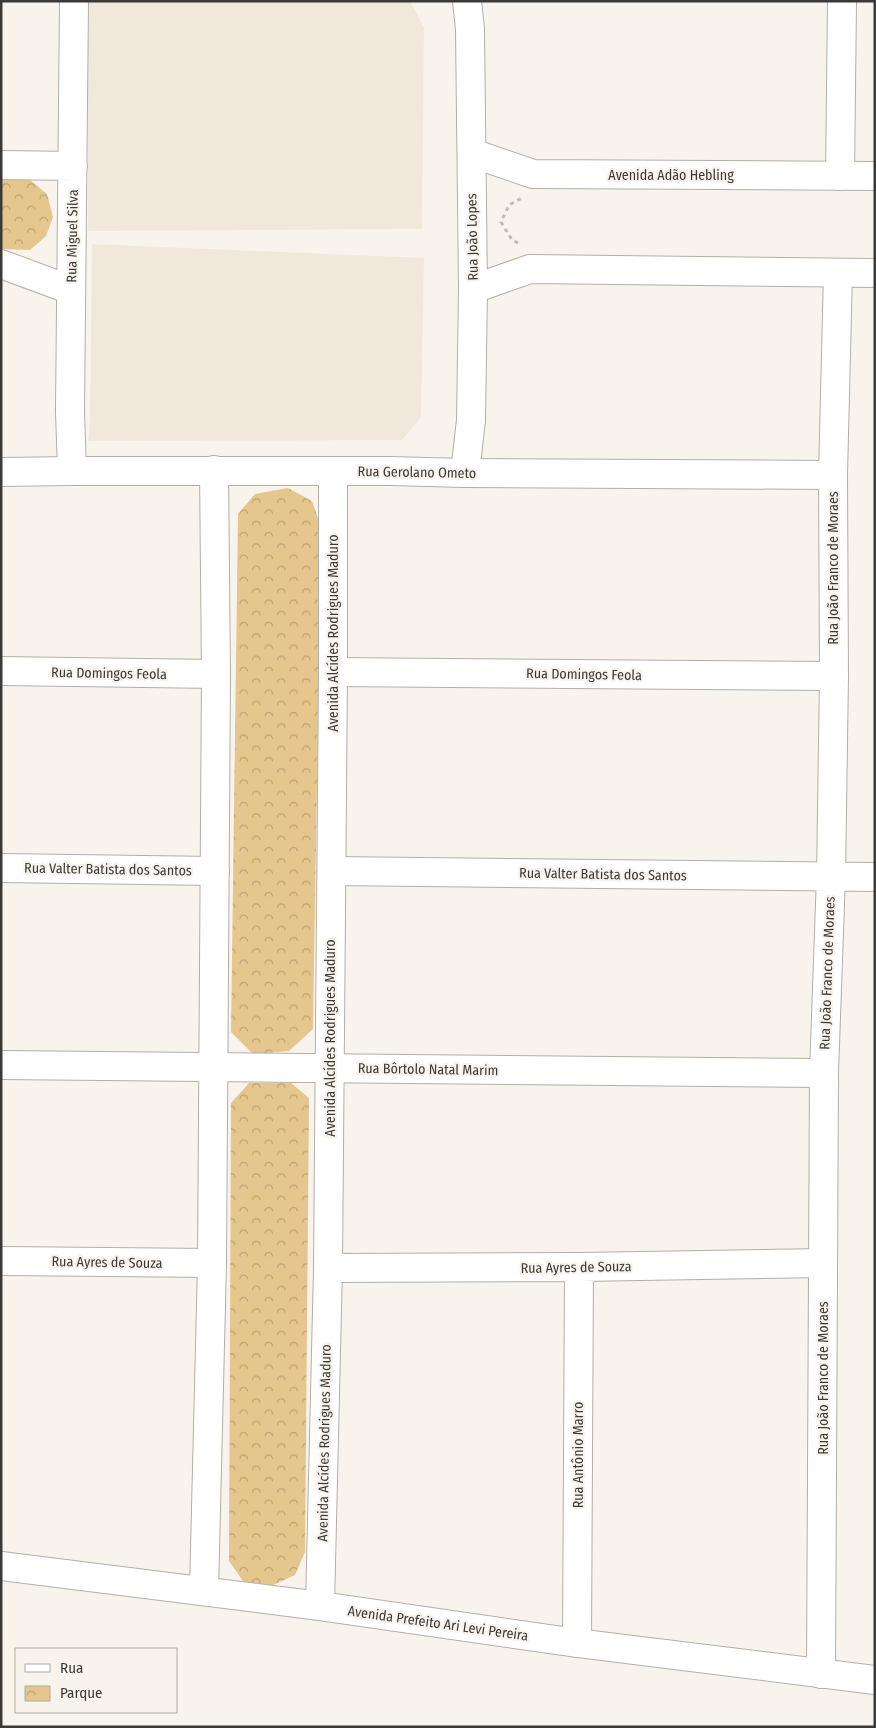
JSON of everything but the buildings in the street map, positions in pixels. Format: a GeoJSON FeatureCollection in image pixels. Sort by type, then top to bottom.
{"type":"FeatureCollection","features":[{"type":"Feature","properties":{"kind":"street","name":"Rua Miguel Silva"},"geometry":{"type":"LineString","coordinates":[[72,471],[70,412],[74,1]]}},
{"type":"Feature","properties":{"kind":"street","name":"Rua João Lopes"},"geometry":{"type":"LineString","coordinates":[[465,473],[472,420],[473,288],[470,30],[467,1]]}},
{"type":"Feature","properties":{"kind":"street"},"geometry":{"type":"LineString","coordinates":[[840,176],[842,1]]}},
{"type":"Feature","properties":{"kind":"street","name":"Avenida Adão Hebling"},"geometry":{"type":"LineString","coordinates":[[472,153],[533,174],[875,176]]}},
{"type":"Feature","properties":{"kind":"street"},"geometry":{"type":"LineString","coordinates":[[1,165],[73,166]]}},
{"type":"Feature","properties":{"kind":"street"},"geometry":{"type":"LineString","coordinates":[[1,264],[71,290]]}},
{"type":"Feature","properties":{"kind":"street"},"geometry":{"type":"LineString","coordinates":[[473,288],[530,269],[875,273]]}},
{"type":"Feature","properties":{"kind":"street","name":"Rua João Franco de Moraes"},"geometry":{"type":"LineString","coordinates":[[821,1674],[824,1073],[831,876],[834,676],[833,475],[838,273]]}},
{"type":"Feature","properties":{"kind":"street"},"geometry":{"type":"LineString","coordinates":[[204,1591],[212,1263],[216,674],[214,470]]}},
{"type":"Feature","properties":{"kind":"street","name":"Rua Gerolano Ometo"},"geometry":{"type":"LineString","coordinates":[[1,472],[214,470],[833,475]]}},
{"type":"Feature","properties":{"kind":"street","name":"Avenida Alcídes Rodrigues Maduro"},"geometry":{"type":"LineString","coordinates":[[320,1606],[328,1268],[332,871],[333,471]]}},
{"type":"Feature","properties":{"kind":"street","name":"Rua Domingos Feola"},"geometry":{"type":"LineString","coordinates":[[1,671],[216,674]]}},
{"type":"Feature","properties":{"kind":"street","name":"Rua Domingos Feola"},"geometry":{"type":"LineString","coordinates":[[333,672],[834,676]]}},
{"type":"Feature","properties":{"kind":"street","name":"Rua Valter Batista dos Santos"},"geometry":{"type":"LineString","coordinates":[[1,868],[215,870]]}},
{"type":"Feature","properties":{"kind":"street","name":"Rua Valter Batista dos Santos"},"geometry":{"type":"LineString","coordinates":[[332,871],[875,877]]}},
{"type":"Feature","properties":{"kind":"street","name":"Rua Bôrtolo Natal Marim"},"geometry":{"type":"LineString","coordinates":[[1,1065],[824,1073]]}},
{"type":"Feature","properties":{"kind":"street","name":"Rua Ayres de Souza"},"geometry":{"type":"LineString","coordinates":[[1,1260],[212,1263]]}},
{"type":"Feature","properties":{"kind":"street","name":"Rua Ayres de Souza"},"geometry":{"type":"LineString","coordinates":[[328,1268],[579,1267],[823,1263]]}},
{"type":"Feature","properties":{"kind":"street","name":"Rua Antônio Marro"},"geometry":{"type":"LineString","coordinates":[[577,1643],[579,1267]]}},
{"type":"Feature","properties":{"kind":"street","name":"Avenida Prefeito Ari Levi Pereira"},"geometry":{"type":"LineString","coordinates":[[1,1566],[320,1606],[577,1643],[875,1680]]}},
{"type":"Feature","properties":{"kind":"shaded area"},"geometry":{"type":"Polygon","coordinates":[[[88,1],[410,1],[424,27],[422,229],[88,231],[88,1]]]}},
{"type":"Feature","properties":{"kind":"shaded area"},"geometry":{"type":"Polygon","coordinates":[[[92,244],[424,258],[421,417],[402,440],[88,441],[90,419],[92,244]]]}},
{"type":"Feature","properties":{"kind":"green space"},"geometry":{"type":"Polygon","coordinates":[[[1,179],[30,180],[47,194],[53,217],[46,236],[30,250],[1,249],[1,179]]]}},
{"type":"Feature","properties":{"kind":"green space"},"geometry":{"type":"Polygon","coordinates":[[[288,488],[312,501],[321,527],[313,1029],[289,1051],[253,1054],[231,1032],[238,514],[255,494],[288,488]]]}},
{"type":"Feature","properties":{"kind":"green space"},"geometry":{"type":"Polygon","coordinates":[[[249,1083],[291,1083],[309,1098],[305,1552],[295,1575],[269,1587],[243,1581],[229,1561],[231,1103],[249,1083]]]}}]}
